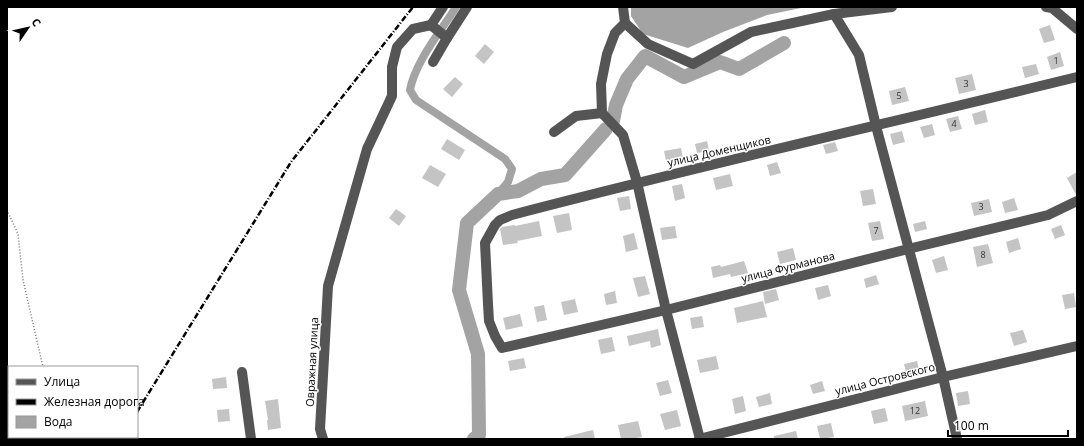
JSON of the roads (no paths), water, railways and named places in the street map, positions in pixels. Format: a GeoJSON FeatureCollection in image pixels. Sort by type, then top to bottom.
{"type":"FeatureCollection","features":[{"type":"Feature","properties":{"kind":"street"},"geometry":{"type":"LineString","coordinates":[[442,7],[431,25],[447,38]]}},
{"type":"Feature","properties":{"kind":"street"},"geometry":{"type":"LineString","coordinates":[[433,62],[467,7]]}},
{"type":"Feature","properties":{"kind":"street"},"geometry":{"type":"LineString","coordinates":[[623,7],[624,23],[648,44],[693,64],[751,32],[834,14],[892,7]]}},
{"type":"Feature","properties":{"kind":"street"},"geometry":{"type":"LineString","coordinates":[[1046,7],[1052,8],[1077,29]]}},
{"type":"Feature","properties":{"kind":"street"},"geometry":{"type":"LineString","coordinates":[[834,14],[859,55],[908,249],[943,377],[957,439]]}},
{"type":"Feature","properties":{"kind":"street"},"geometry":{"type":"LineString","coordinates":[[624,23],[615,33],[607,54],[601,84],[602,113],[623,135],[637,182],[666,310],[699,439]]}},
{"type":"Feature","properties":{"kind":"street","name":"Овражная улица"},"geometry":{"type":"LineString","coordinates":[[323,439],[320,429],[328,286],[367,149],[392,96],[392,67],[397,47],[414,29],[431,25]]}},
{"type":"Feature","properties":{"kind":"street","name":"улица Доменщиков"},"geometry":{"type":"LineString","coordinates":[[502,348],[489,321],[485,243],[495,225],[500,220],[512,215],[637,182],[1077,77]]}},
{"type":"Feature","properties":{"kind":"street"},"geometry":{"type":"LineString","coordinates":[[554,132],[576,116],[602,113]]}},
{"type":"Feature","properties":{"kind":"street","name":"улица Фурманова"},"geometry":{"type":"LineString","coordinates":[[502,348],[666,310],[1048,215],[1077,201]]}},
{"type":"Feature","properties":{"kind":"street","name":"улица Островского"},"geometry":{"type":"LineString","coordinates":[[699,439],[943,377],[1077,346]]}},
{"type":"Feature","properties":{"kind":"street"},"geometry":{"type":"LineString","coordinates":[[242,372],[251,439]]}},
{"type":"Feature","properties":{"kind":"water"},"geometry":{"type":"Polygon","coordinates":[[[631,7],[806,7],[767,15],[723,32],[688,48],[643,34],[631,16],[631,7]]]}},
{"type":"Feature","properties":{"kind":"waterway"},"geometry":{"type":"LineString","coordinates":[[456,7],[429,47],[417,69],[410,90],[416,100],[505,159],[512,169],[508,182],[498,194]]}},
{"type":"Feature","properties":{"kind":"waterway"},"geometry":{"type":"LineString","coordinates":[[613,121],[616,105],[627,79],[645,56],[684,77],[720,62],[739,69],[784,43]]}},
{"type":"Feature","properties":{"kind":"waterway"},"geometry":{"type":"LineString","coordinates":[[474,439],[479,435],[478,354],[459,290],[467,223],[498,194],[518,191],[541,179],[565,175],[606,129]]}},
{"type":"Feature","properties":{"kind":"railway"},"geometry":{"type":"LineString","coordinates":[[138,410],[291,162],[413,7]]}}]}
